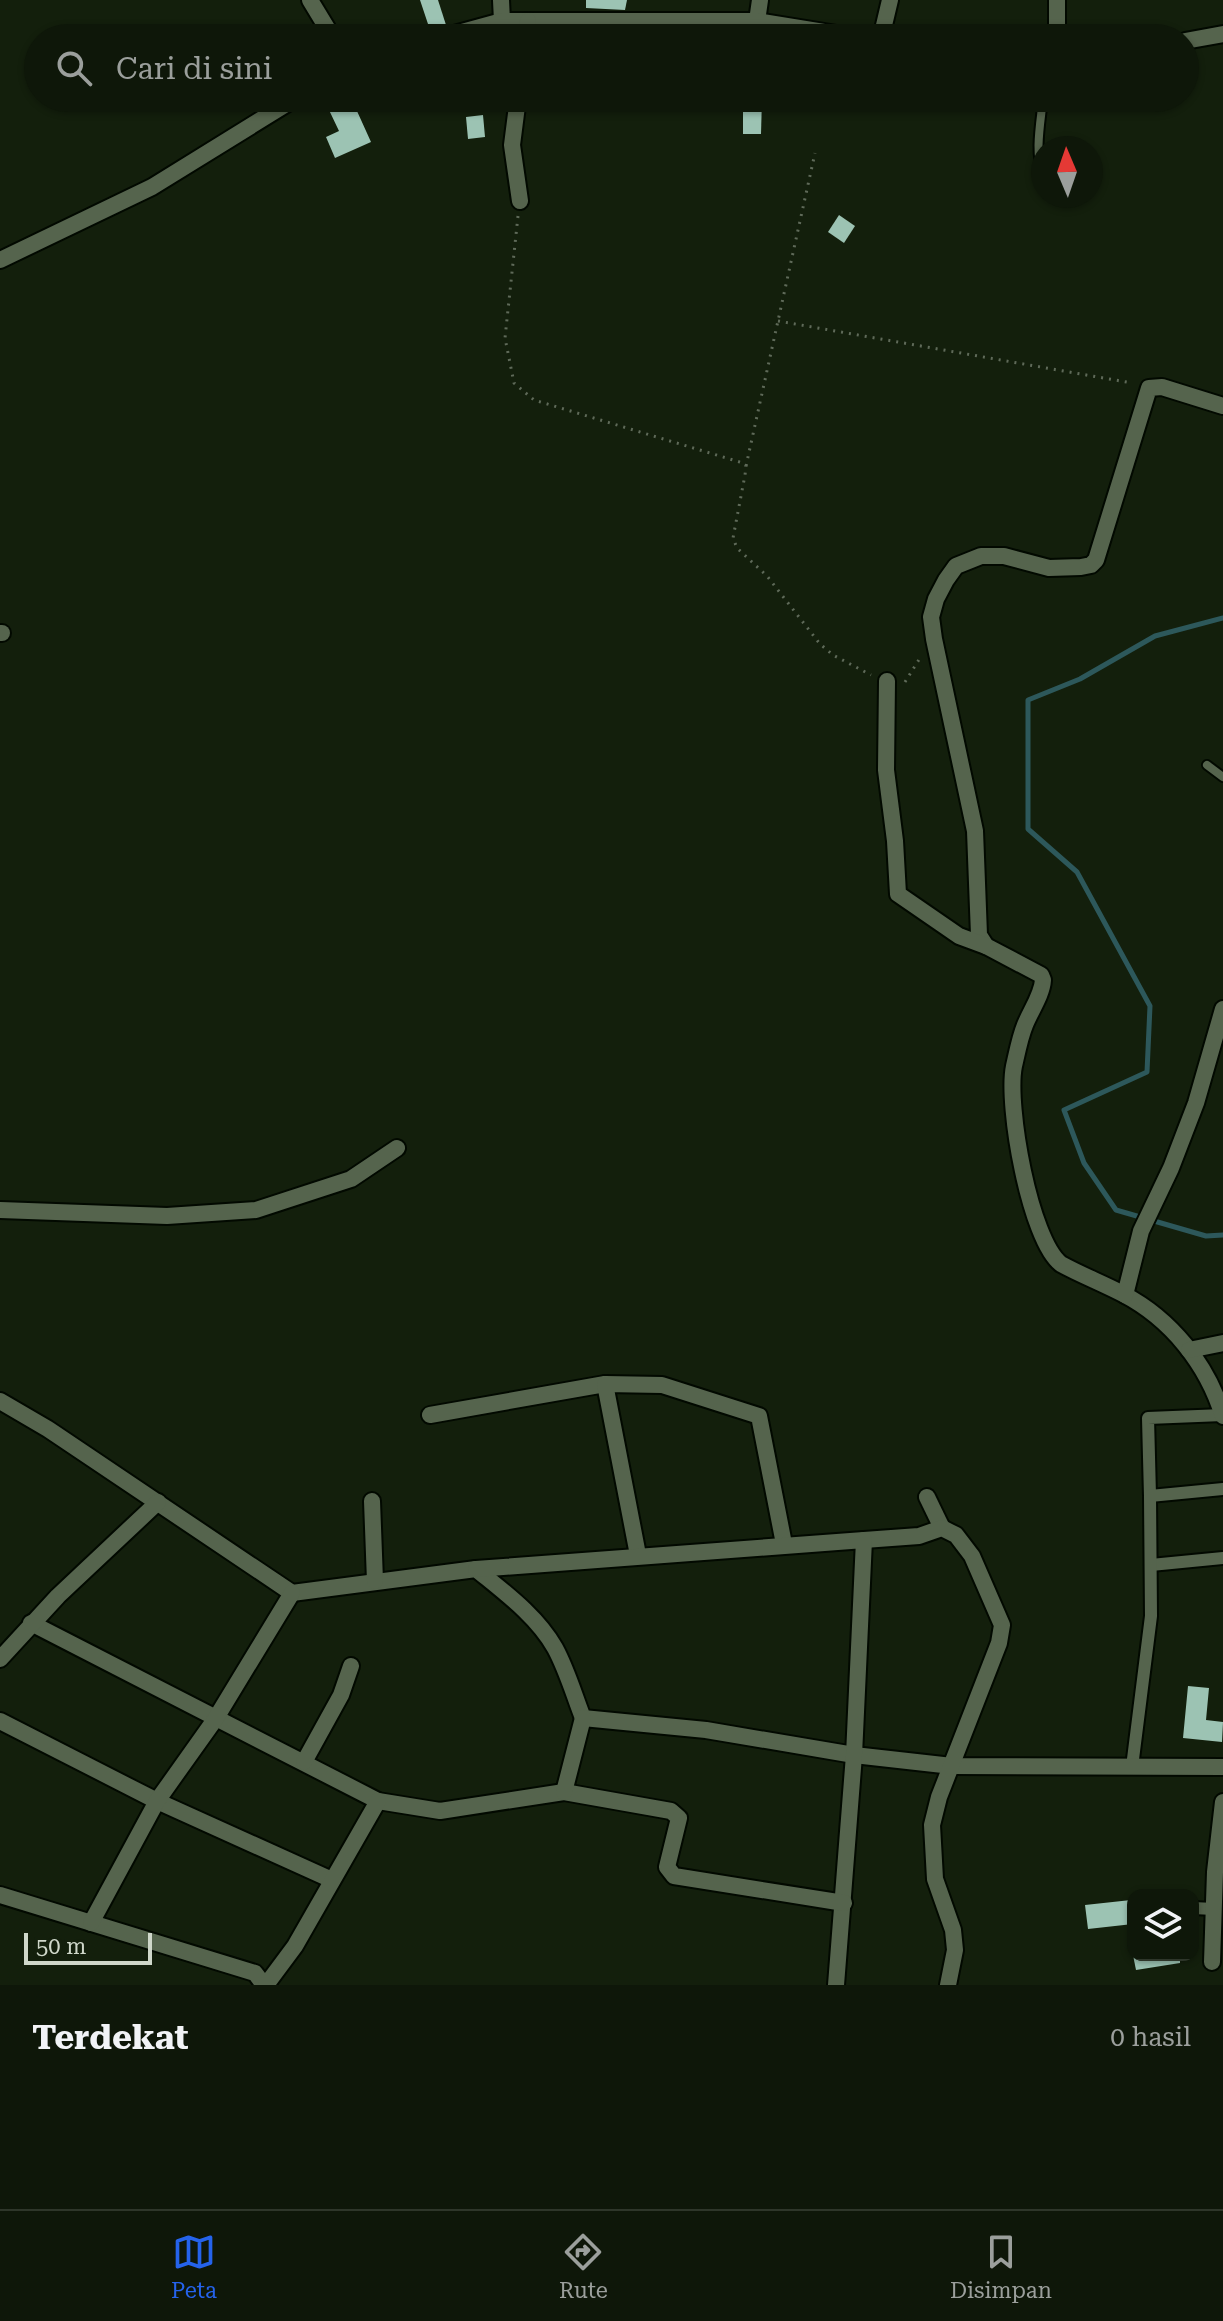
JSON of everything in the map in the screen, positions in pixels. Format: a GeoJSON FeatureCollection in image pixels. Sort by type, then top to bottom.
{"type":"FeatureCollection","features":[{"type":"Feature","properties":{"kind":"street"},"geometry":{"type":"LineString","coordinates":[[310,0],[325,24]]}},
{"type":"Feature","properties":{"kind":"street"},"geometry":{"type":"LineString","coordinates":[[501,0],[502,21]]}},
{"type":"Feature","properties":{"kind":"street"},"geometry":{"type":"LineString","coordinates":[[757,21],[760,0]]}},
{"type":"Feature","properties":{"kind":"street"},"geometry":{"type":"LineString","coordinates":[[884,24],[890,0]]}},
{"type":"Feature","properties":{"kind":"street"},"geometry":{"type":"LineString","coordinates":[[1057,0],[1057,24]]}},
{"type":"Feature","properties":{"kind":"street"},"geometry":{"type":"LineString","coordinates":[[491,24],[502,21],[510,24]]}},
{"type":"Feature","properties":{"kind":"street"},"geometry":{"type":"LineString","coordinates":[[680,24],[757,21],[775,24]]}},
{"type":"Feature","properties":{"kind":"street"},"geometry":{"type":"LineString","coordinates":[[1199,38],[1223,34]]}},
{"type":"Feature","properties":{"kind":"street"},"geometry":{"type":"LineString","coordinates":[[0,260],[152,187],[273,112]]}},
{"type":"Feature","properties":{"kind":"street"},"geometry":{"type":"LineString","coordinates":[[516,112],[512,145],[520,201]]}},
{"type":"Feature","properties":{"kind":"street"},"geometry":{"type":"LineString","coordinates":[[986,946],[979,935],[975,831],[934,639],[931,617],[936,599],[956,566],[981,556],[1004,556],[1049,568],[1091,565],[1096,560],[1146,390],[1153,386],[1223,406]]}},
{"type":"Feature","properties":{"kind":"street"},"geometry":{"type":"LineString","coordinates":[[887,681],[886,770],[898,894],[959,936],[986,946],[1041,975],[1043,980],[1023,1028],[1011,1091],[1021,1159],[1038,1230],[1054,1258],[1125,1295],[1163,1320],[1207,1377],[1223,1414],[1148,1418],[1151,1616],[1132,1767]]}},
{"type":"Feature","properties":{"kind":"street"},"geometry":{"type":"LineString","coordinates":[[1125,1295],[1141,1231],[1154,1208],[1196,1103],[1223,1009]]}},
{"type":"Feature","properties":{"kind":"street"},"geometry":{"type":"LineString","coordinates":[[0,1210],[167,1216],[256,1210],[351,1179],[397,1148]]}},
{"type":"Feature","properties":{"kind":"street"},"geometry":{"type":"LineString","coordinates":[[1189,1350],[1223,1343]]}},
{"type":"Feature","properties":{"kind":"street"},"geometry":{"type":"LineString","coordinates":[[605,1384],[638,1555]]}},
{"type":"Feature","properties":{"kind":"street"},"geometry":{"type":"LineString","coordinates":[[430,1415],[605,1384],[662,1385],[759,1416],[784,1544]]}},
{"type":"Feature","properties":{"kind":"street"},"geometry":{"type":"LineString","coordinates":[[0,1401],[48,1429],[292,1593],[476,1569],[919,1536],[942,1528]]}},
{"type":"Feature","properties":{"kind":"street"},"geometry":{"type":"LineString","coordinates":[[1150,1496],[1223,1489]]}},
{"type":"Feature","properties":{"kind":"street"},"geometry":{"type":"LineString","coordinates":[[927,1497],[942,1528],[956,1535],[972,1556],[1002,1625],[999,1643],[939,1797],[932,1825],[935,1879],[953,1930],[955,1950],[948,1985]]}},
{"type":"Feature","properties":{"kind":"street"},"geometry":{"type":"LineString","coordinates":[[372,1501],[375,1581]]}},
{"type":"Feature","properties":{"kind":"street"},"geometry":{"type":"LineString","coordinates":[[0,1659],[31,1623],[158,1502]]}},
{"type":"Feature","properties":{"kind":"street"},"geometry":{"type":"LineString","coordinates":[[836,1985],[854,1755],[864,1540]]}},
{"type":"Feature","properties":{"kind":"street"},"geometry":{"type":"LineString","coordinates":[[1151,1565],[1223,1558]]}},
{"type":"Feature","properties":{"kind":"street"},"geometry":{"type":"LineString","coordinates":[[476,1569],[516,1603],[542,1631],[554,1648],[583,1718],[564,1792]]}},
{"type":"Feature","properties":{"kind":"street"},"geometry":{"type":"LineString","coordinates":[[91,1923],[157,1801],[216,1718],[292,1593]]}},
{"type":"Feature","properties":{"kind":"street"},"geometry":{"type":"LineString","coordinates":[[31,1623],[378,1801],[440,1811],[564,1792],[676,1814],[679,1818],[667,1867],[674,1876],[844,1903]]}},
{"type":"Feature","properties":{"kind":"street"},"geometry":{"type":"LineString","coordinates":[[304,1762],[341,1695],[351,1666]]}},
{"type":"Feature","properties":{"kind":"street"},"geometry":{"type":"LineString","coordinates":[[583,1718],[706,1730],[854,1755],[952,1766],[1223,1767]]}},
{"type":"Feature","properties":{"kind":"street"},"geometry":{"type":"LineString","coordinates":[[0,1721],[157,1801],[332,1880]]}},
{"type":"Feature","properties":{"kind":"street"},"geometry":{"type":"LineString","coordinates":[[0,1895],[255,1973],[265,1985],[295,1946],[378,1801]]}},
{"type":"Feature","properties":{"kind":"street"},"geometry":{"type":"LineString","coordinates":[[1212,1962],[1223,1802]]}},
{"type":"Feature","properties":{"kind":"street"},"geometry":{"type":"LineString","coordinates":[[1199,1908],[1214,1909]]}},
{"type":"Feature","properties":{"kind":"lane"},"geometry":{"type":"LineString","coordinates":[[1041,136],[1042,112]]}},
{"type":"Feature","properties":{"kind":"lane"},"geometry":{"type":"LineString","coordinates":[[1207,765],[1223,777]]}},
{"type":"Feature","properties":{"kind":"path"},"geometry":{"type":"LineString","coordinates":[[815,153],[746,466],[734,531],[737,548],[767,576],[826,650],[848,665],[887,681],[907,681],[934,639]]}},
{"type":"Feature","properties":{"kind":"path"},"geometry":{"type":"LineString","coordinates":[[520,201],[505,338],[514,383],[534,400],[727,457],[746,466]]}},
{"type":"Feature","properties":{"kind":"path"},"geometry":{"type":"LineString","coordinates":[[778,321],[1153,386]]}},
{"type":"Feature","properties":{"kind":"building"},"geometry":{"type":"Polygon","coordinates":[[[420,0],[438,0],[446,24],[428,24],[420,0]]]}},
{"type":"Feature","properties":{"kind":"building"},"geometry":{"type":"Polygon","coordinates":[[[586,0],[627,0],[625,10],[586,8],[586,0]]]}},
{"type":"Feature","properties":{"kind":"building"},"geometry":{"type":"Polygon","coordinates":[[[330,112],[357,112],[371,142],[335,158],[326,137],[339,131],[330,112]]]}},
{"type":"Feature","properties":{"kind":"building"},"geometry":{"type":"Polygon","coordinates":[[[743,112],[762,112],[761,134],[743,134],[743,112]]]}},
{"type":"Feature","properties":{"kind":"building"},"geometry":{"type":"Polygon","coordinates":[[[483,115],[485,137],[468,139],[466,117],[483,115]]]}},
{"type":"Feature","properties":{"kind":"building"},"geometry":{"type":"Polygon","coordinates":[[[839,215],[855,226],[844,243],[828,232],[839,215]]]}},
{"type":"Feature","properties":{"kind":"building"},"geometry":{"type":"Polygon","coordinates":[[[1188,1686],[1209,1688],[1206,1720],[1223,1722],[1222,1742],[1183,1738],[1188,1686]]]}},
{"type":"Feature","properties":{"kind":"building"},"geometry":{"type":"Polygon","coordinates":[[[1127,1900],[1127,1925],[1088,1929],[1085,1905],[1127,1900]]]}},
{"type":"Feature","properties":{"kind":"building"},"geometry":{"type":"Polygon","coordinates":[[[1134,1961],[1180,1961],[1180,1963],[1136,1970],[1134,1961]]]}},
{"type":"Feature","properties":{"kind":"waterway"},"geometry":{"type":"LineString","coordinates":[[1223,618],[1155,636],[1080,679],[1028,700],[1028,829],[1077,872],[1150,1006],[1147,1072],[1064,1110],[1084,1163],[1116,1210],[1206,1236],[1223,1235]]}}]}
